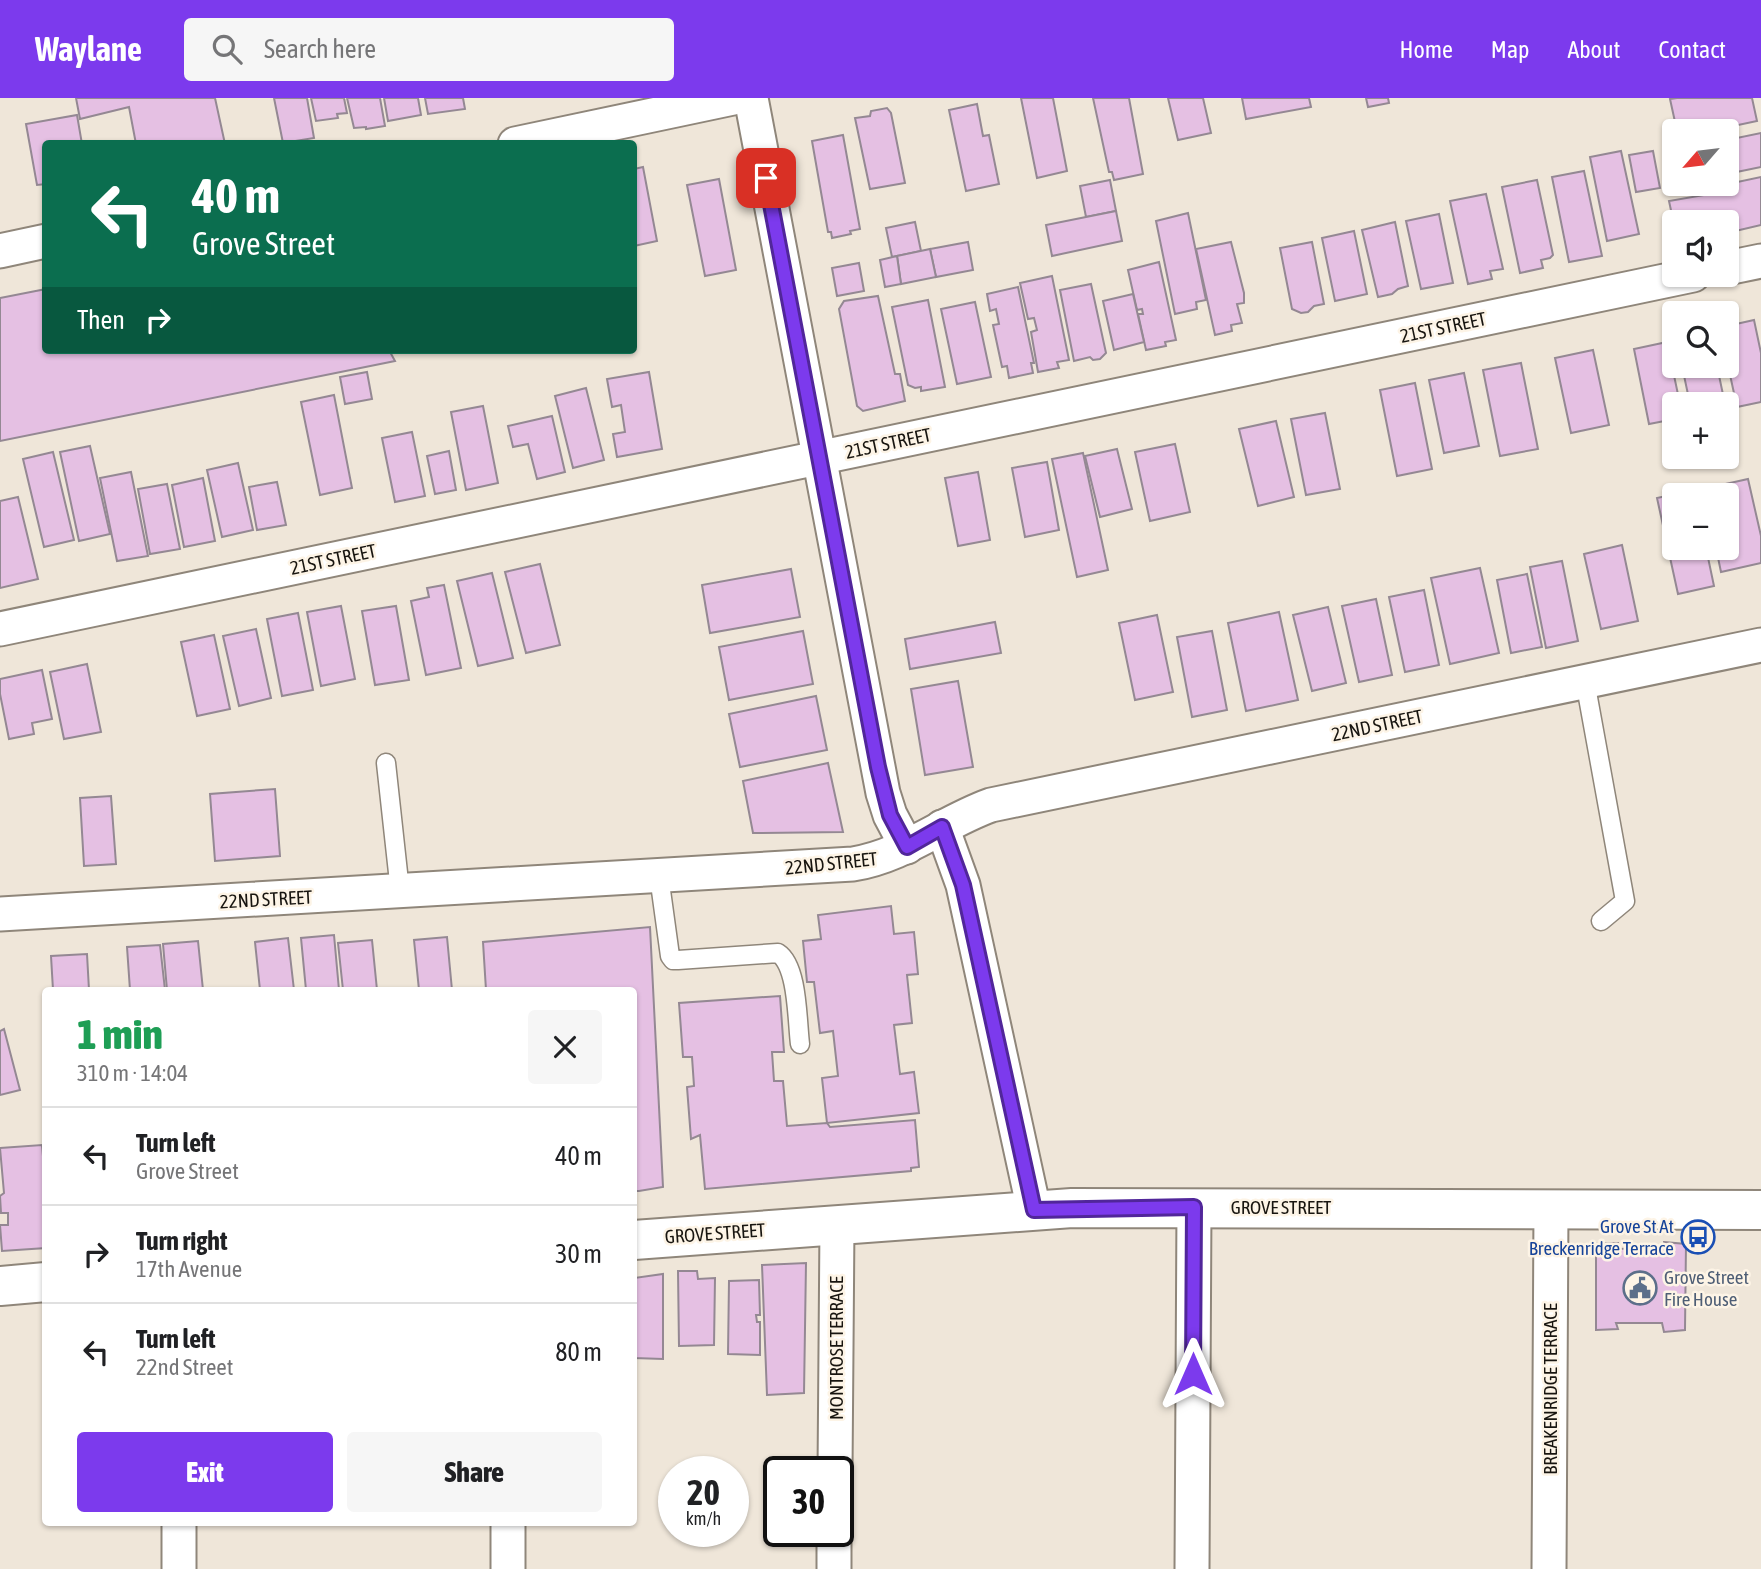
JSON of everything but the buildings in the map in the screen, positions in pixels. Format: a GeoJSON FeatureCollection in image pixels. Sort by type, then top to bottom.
{"type":"FeatureCollection","features":[{"type":"Feature","properties":{"kind":"main road","name":"GROVE STREET"},"geometry":{"type":"LineString","coordinates":[[637,1240],[1034,1210],[1194,1207],[1761,1210]]}},
{"type":"Feature","properties":{"kind":"main road"},"geometry":{"type":"LineString","coordinates":[[0,1286],[42,1282]]}},
{"type":"Feature","properties":{"kind":"street"},"geometry":{"type":"LineString","coordinates":[[533,140],[733,98]]}},
{"type":"Feature","properties":{"kind":"street"},"geometry":{"type":"LineString","coordinates":[[751,98],[883,793],[890,815],[907,847]]}},
{"type":"Feature","properties":{"kind":"street"},"geometry":{"type":"LineString","coordinates":[[0,251],[42,242]]}},
{"type":"Feature","properties":{"kind":"street"},"geometry":{"type":"LineString","coordinates":[[1739,266],[1761,261]]}},
{"type":"Feature","properties":{"kind":"street","name":"21ST STREET"},"geometry":{"type":"LineString","coordinates":[[0,629],[1662,281]]}},
{"type":"Feature","properties":{"kind":"street","name":"22ND STREET"},"geometry":{"type":"LineString","coordinates":[[0,914],[853,864],[889,856],[964,815],[991,805],[1761,645]]}},
{"type":"Feature","properties":{"kind":"street"},"geometry":{"type":"LineString","coordinates":[[942,827],[963,885],[1034,1210]]}},
{"type":"Feature","properties":{"kind":"street"},"geometry":{"type":"LineString","coordinates":[[1192,1569],[1194,1207]]}},
{"type":"Feature","properties":{"kind":"street","name":"BREAKENRIDGE TERRACE"},"geometry":{"type":"LineString","coordinates":[[1549,1569],[1551,1209]]}},
{"type":"Feature","properties":{"kind":"street","name":"MONTROSE TERRACE"},"geometry":{"type":"LineString","coordinates":[[835,1456],[836,1224]]}},
{"type":"Feature","properties":{"kind":"street"},"geometry":{"type":"LineString","coordinates":[[178,1569],[179,1526]]}},
{"type":"Feature","properties":{"kind":"street"},"geometry":{"type":"LineString","coordinates":[[508,1526],[508,1569]]}},
{"type":"Feature","properties":{"kind":"street"},"geometry":{"type":"LineString","coordinates":[[834,1547],[834,1569]]}},
{"type":"Feature","properties":{"kind":"lane"},"geometry":{"type":"LineString","coordinates":[[1585,681],[1625,901],[1601,921]]}},
{"type":"Feature","properties":{"kind":"lane"},"geometry":{"type":"LineString","coordinates":[[386,763],[400,891]]}},
{"type":"Feature","properties":{"kind":"lane"},"geometry":{"type":"LineString","coordinates":[[659,876],[670,957],[678,960],[778,953],[790,968],[800,1044]]}},
{"type":"Feature","properties":{"kind":"place","name":"Grove St At Breckenridge Terrace"},"geometry":{"type":"Point","coordinates":[1698,1237]}},
{"type":"Feature","properties":{"kind":"place","name":"Grove Street Fire House"},"geometry":{"type":"Point","coordinates":[1640,1288]}},
{"type":"Feature","properties":{"kind":"route"},"geometry":{"type":"LineString","coordinates":[[766,178],[883,793],[890,815],[907,847],[942,827],[952,849],[963,885],[1034,1210],[1194,1207],[1193,1374]]}}]}
